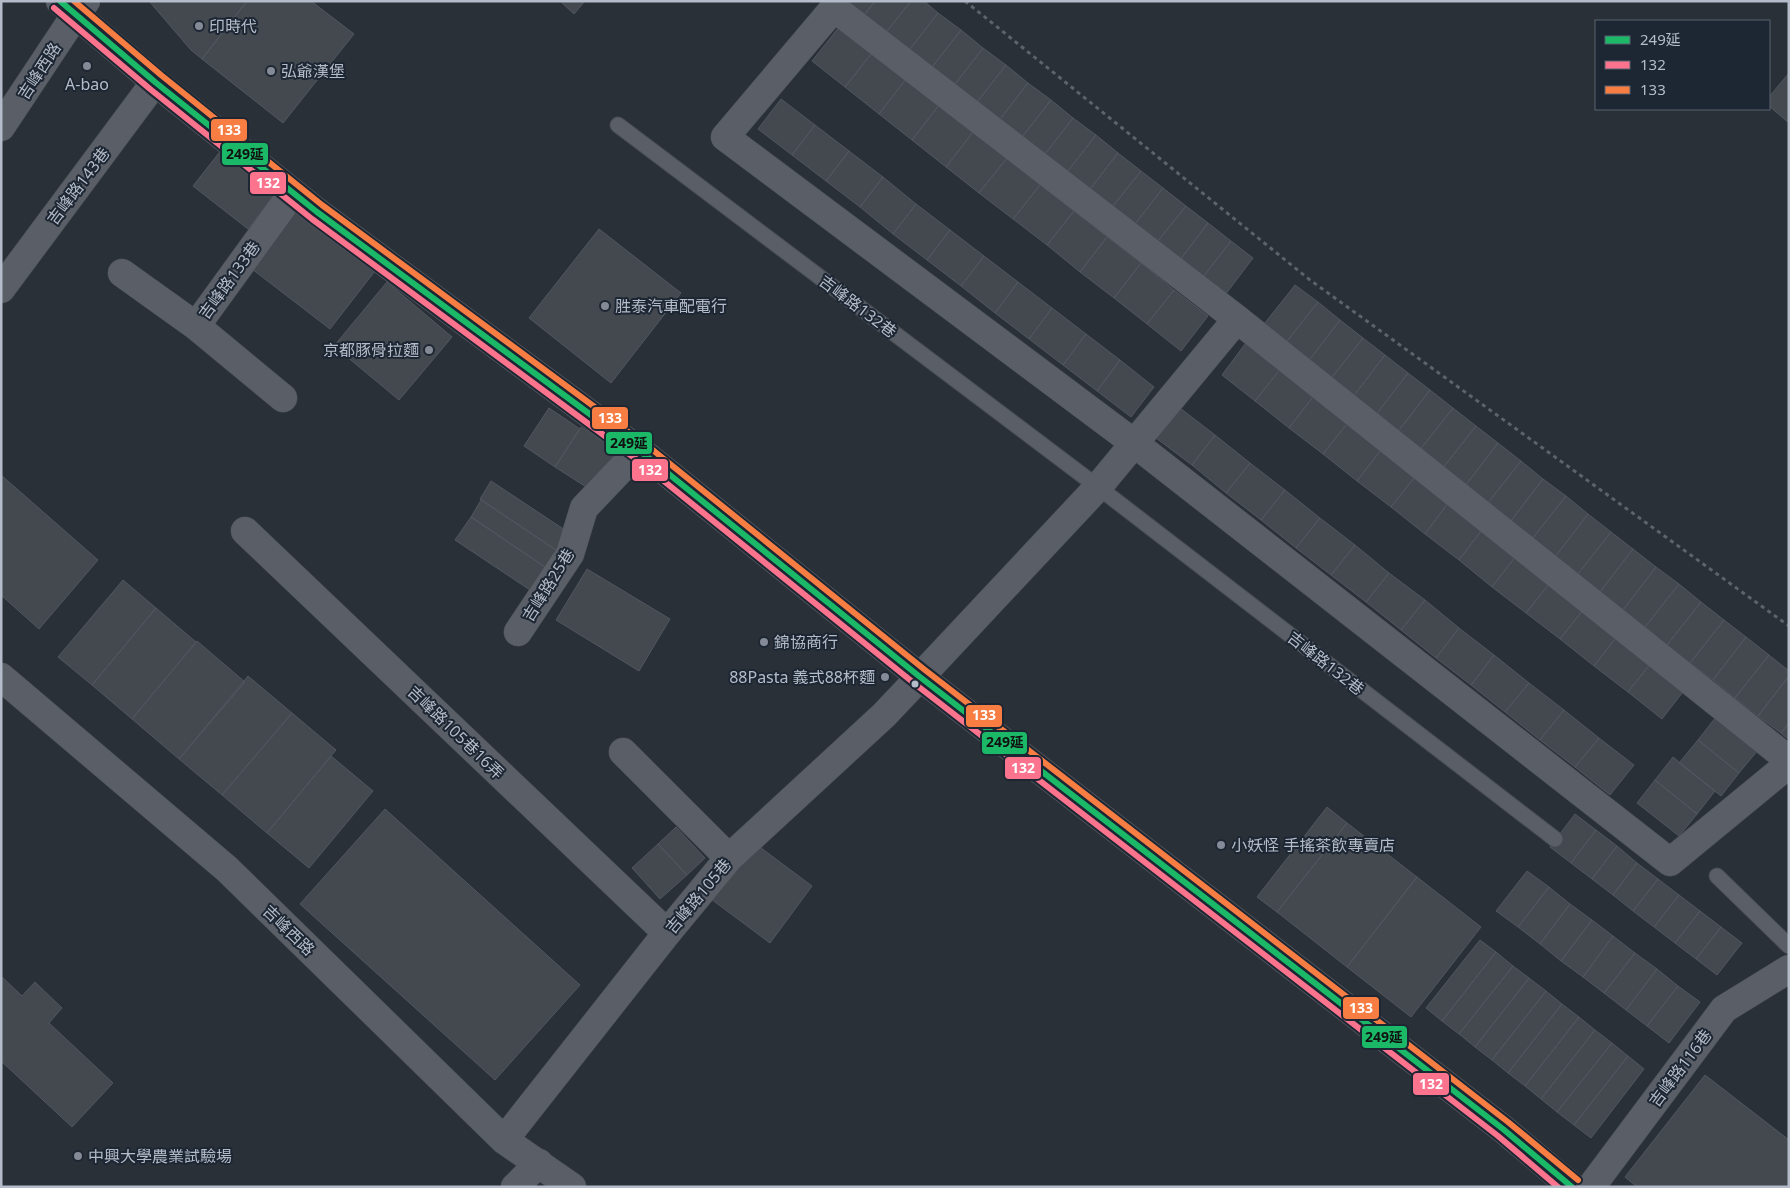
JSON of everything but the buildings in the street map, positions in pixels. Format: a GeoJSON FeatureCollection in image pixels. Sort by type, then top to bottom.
{"type":"FeatureCollection","features":[{"type":"Feature","properties":{"kind":"street"},"geometry":{"type":"LineString","coordinates":[[73,4],[155,82],[292,192],[650,458],[920,677],[1503,1129],[1572,1187]]}},
{"type":"Feature","properties":{"kind":"street","name":"吉峰西路"},"geometry":{"type":"LineString","coordinates":[[1,127],[73,4]]}},
{"type":"Feature","properties":{"kind":"street"},"geometry":{"type":"LineString","coordinates":[[834,8],[1237,319],[1789,762],[1670,862],[1134,443],[725,137],[834,8]]}},
{"type":"Feature","properties":{"kind":"street","name":"吉峰路143巷"},"geometry":{"type":"LineString","coordinates":[[1,289],[155,82]]}},
{"type":"Feature","properties":{"kind":"street","name":"吉峰路133巷"},"geometry":{"type":"LineString","coordinates":[[283,398],[196,326],[292,192]]}},
{"type":"Feature","properties":{"kind":"street"},"geometry":{"type":"LineString","coordinates":[[122,273],[196,326]]}},
{"type":"Feature","properties":{"kind":"street"},"geometry":{"type":"LineString","coordinates":[[920,677],[1098,486],[1237,319]]}},
{"type":"Feature","properties":{"kind":"street","name":"吉峰路25巷"},"geometry":{"type":"LineString","coordinates":[[518,632],[570,554],[584,508],[622,468],[650,458]]}},
{"type":"Feature","properties":{"kind":"street","name":"吉峰路105巷16弄"},"geometry":{"type":"LineString","coordinates":[[245,531],[667,933]]}},
{"type":"Feature","properties":{"kind":"street","name":"吉峰西路"},"geometry":{"type":"LineString","coordinates":[[1,677],[227,869],[504,1140],[572,1187]]}},
{"type":"Feature","properties":{"kind":"street","name":"吉峰路105巷"},"geometry":{"type":"LineString","coordinates":[[504,1140],[667,933],[729,858],[884,715],[920,677]]}},
{"type":"Feature","properties":{"kind":"street"},"geometry":{"type":"LineString","coordinates":[[623,752],[729,858]]}},
{"type":"Feature","properties":{"kind":"street","name":"吉峰路116巷"},"geometry":{"type":"LineString","coordinates":[[1591,1187],[1724,1009],[1789,969]]}},
{"type":"Feature","properties":{"kind":"street"},"geometry":{"type":"LineString","coordinates":[[515,1187],[539,1163]]}},
{"type":"Feature","properties":{"kind":"lane","name":"吉峰路132巷"},"geometry":{"type":"LineString","coordinates":[[618,125],[1098,486],[1554,839]]}},
{"type":"Feature","properties":{"kind":"lane"},"geometry":{"type":"LineString","coordinates":[[1718,876],[1789,946]]}},
{"type":"Feature","properties":{"kind":"path"},"geometry":{"type":"LineString","coordinates":[[965,1],[1310,280],[1789,626]]}},
{"type":"Feature","properties":{"kind":"transit line","name":"249延"},"geometry":{"type":"LineString","coordinates":[[60,1],[155,82],[317,212],[649,458],[920,677],[1503,1129],[1572,1187]]}},
{"type":"Feature","properties":{"kind":"transit line","name":"133"},"geometry":{"type":"LineString","coordinates":[[74,1],[161,75],[322,205],[654,451],[925,670],[1508,1122],[1578,1180]]}},
{"type":"Feature","properties":{"kind":"transit line","name":"132"},"geometry":{"type":"LineString","coordinates":[[54,8],[150,89],[312,219],[644,465],[915,684],[1498,1136],[1558,1187]]}},
{"type":"Feature","properties":{"kind":"place","name":"印時代"},"geometry":{"type":"Point","coordinates":[199,26]}},
{"type":"Feature","properties":{"kind":"place","name":"A-bao"},"geometry":{"type":"Point","coordinates":[87,66]}},
{"type":"Feature","properties":{"kind":"place","name":"弘爺漢堡"},"geometry":{"type":"Point","coordinates":[271,71]}},
{"type":"Feature","properties":{"kind":"place","name":"胜泰汽車配電行"},"geometry":{"type":"Point","coordinates":[605,306]}},
{"type":"Feature","properties":{"kind":"place","name":"京都豚骨拉麵"},"geometry":{"type":"Point","coordinates":[429,350]}},
{"type":"Feature","properties":{"kind":"place","name":"錦協商行"},"geometry":{"type":"Point","coordinates":[764,642]}},
{"type":"Feature","properties":{"kind":"place","name":"88Pasta 義式88杯麵"},"geometry":{"type":"Point","coordinates":[885,677]}},
{"type":"Feature","properties":{"kind":"place","name":"小妖怪 手搖茶飲專賣店"},"geometry":{"type":"Point","coordinates":[1221,845]}},
{"type":"Feature","properties":{"kind":"place","name":"中興大學農業試驗場"},"geometry":{"type":"Point","coordinates":[78,1156]}}]}
